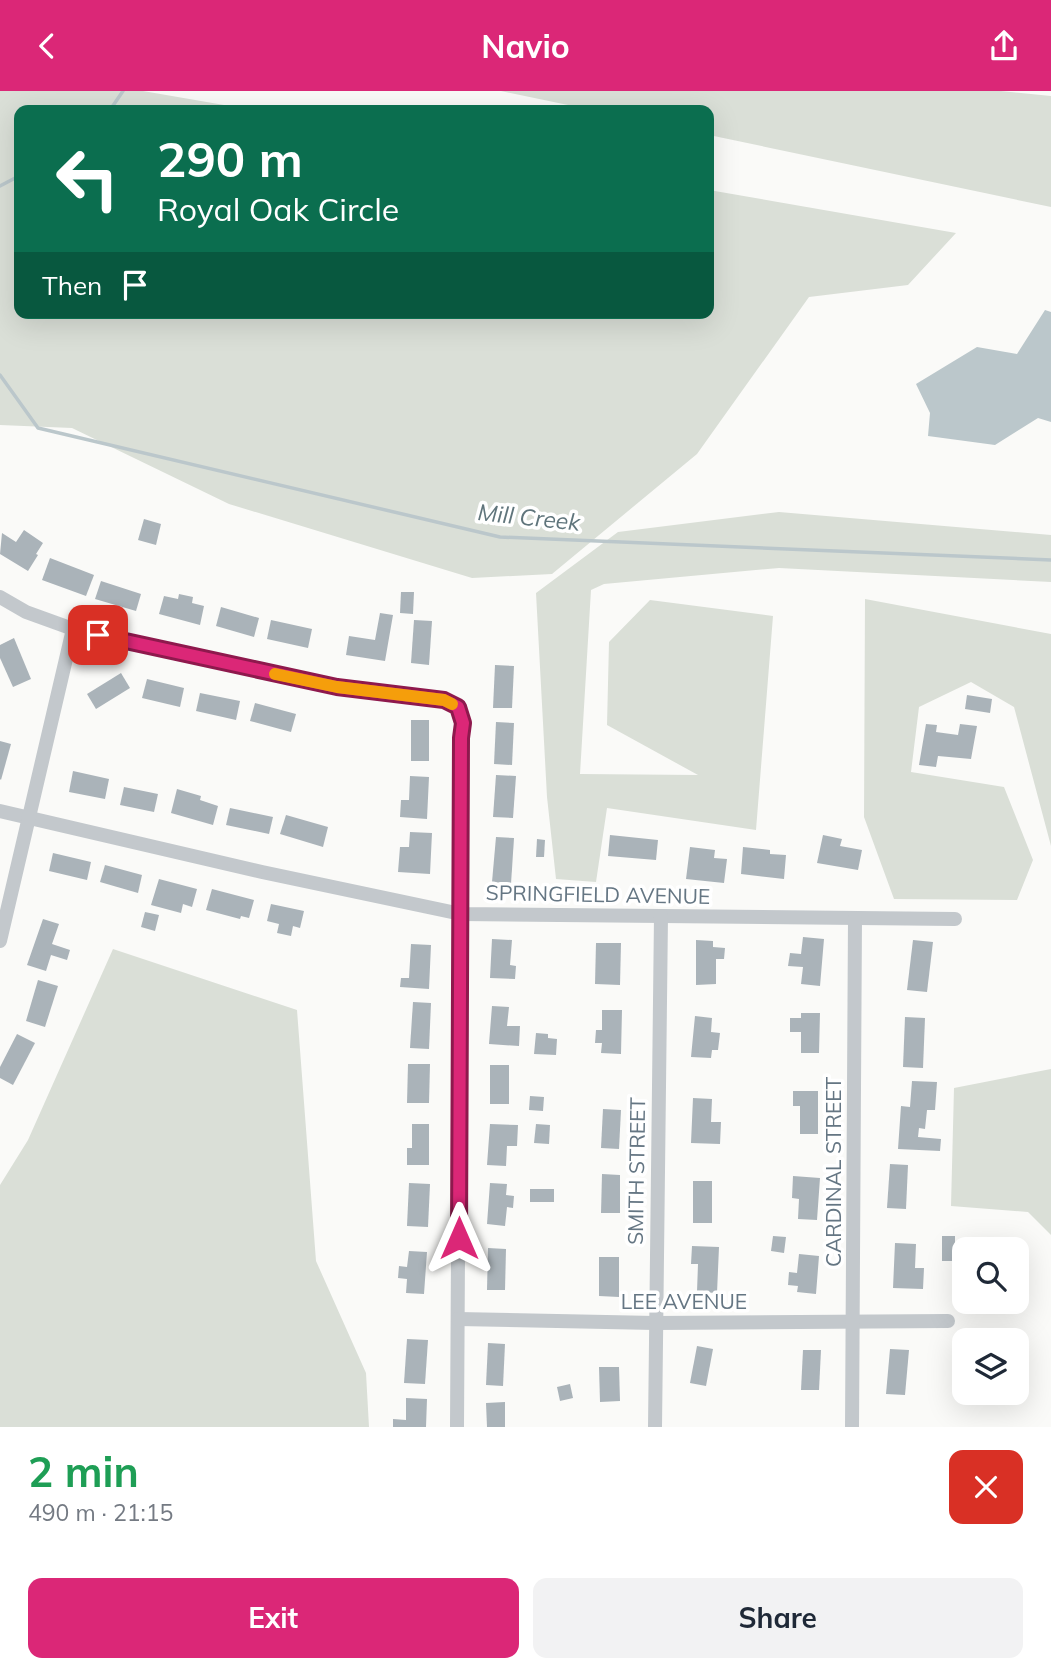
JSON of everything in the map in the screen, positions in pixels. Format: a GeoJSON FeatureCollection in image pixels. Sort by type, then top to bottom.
{"type":"FeatureCollection","features":[{"type":"Feature","properties":{"kind":"street"},"geometry":{"type":"LineString","coordinates":[[0,597],[26,612],[73,629],[337,687],[444,700],[458,707],[463,723],[457,1427]]}},
{"type":"Feature","properties":{"kind":"street"},"geometry":{"type":"LineString","coordinates":[[0,941],[73,629]]}},
{"type":"Feature","properties":{"kind":"street","name":"SPRINGFIELD AVENUE"},"geometry":{"type":"LineString","coordinates":[[0,811],[461,914],[955,919]]}},
{"type":"Feature","properties":{"kind":"street","name":"SMITH STREET"},"geometry":{"type":"LineString","coordinates":[[655,1427],[661,916]]}},
{"type":"Feature","properties":{"kind":"street","name":"CARDINAL STREET"},"geometry":{"type":"LineString","coordinates":[[852,1427],[855,918]]}},
{"type":"Feature","properties":{"kind":"street","name":"LEE AVENUE"},"geometry":{"type":"LineString","coordinates":[[458,1319],[655,1323],[948,1321]]}},
{"type":"Feature","properties":{"kind":"shaded area"},"geometry":{"type":"Polygon","coordinates":[[[0,91],[143,91],[224,105],[14,105],[14,319],[714,319],[714,191],[956,233],[908,285],[809,297],[697,454],[552,574],[472,578],[229,504],[72,428],[0,425],[0,91]]]}},
{"type":"Feature","properties":{"kind":"shaded area"},"geometry":{"type":"Polygon","coordinates":[[[501,91],[1001,91],[1051,96],[1051,207],[714,136],[714,105],[568,105],[501,91]]]}},
{"type":"Feature","properties":{"kind":"shaded area"},"geometry":{"type":"Polygon","coordinates":[[[1045,310],[1051,312],[1051,422],[1038,418],[995,445],[928,436],[930,413],[916,384],[977,347],[1017,354],[1045,310]]]}},
{"type":"Feature","properties":{"kind":"shaded area"},"geometry":{"type":"Polygon","coordinates":[[[779,512],[1051,535],[1051,582],[779,568],[604,584],[591,590],[580,774],[698,775],[607,725],[609,642],[650,600],[773,616],[756,830],[607,808],[596,882],[556,879],[547,797],[536,593],[618,532],[779,512]]]}},
{"type":"Feature","properties":{"kind":"shaded area"},"geometry":{"type":"Polygon","coordinates":[[[865,599],[1051,634],[1051,846],[1014,707],[971,682],[919,707],[911,772],[1004,787],[1033,860],[1017,900],[894,899],[864,817],[865,599]]]}},
{"type":"Feature","properties":{"kind":"shaded area"},"geometry":{"type":"Polygon","coordinates":[[[113,949],[297,1010],[316,1261],[366,1373],[369,1427],[0,1427],[0,1185],[28,1140],[113,949]]]}},
{"type":"Feature","properties":{"kind":"shaded area"},"geometry":{"type":"Polygon","coordinates":[[[1051,1069],[1051,1235],[1028,1212],[951,1206],[954,1088],[1051,1069]]]}},
{"type":"Feature","properties":{"kind":"building"},"geometry":{"type":"Polygon","coordinates":[[[144,519],[161,524],[156,545],[138,540],[144,519]]]}},
{"type":"Feature","properties":{"kind":"building"},"geometry":{"type":"Polygon","coordinates":[[[24,530],[43,543],[28,571],[0,554],[2,533],[16,542],[24,530]]]}},
{"type":"Feature","properties":{"kind":"building"},"geometry":{"type":"Polygon","coordinates":[[[50,558],[94,575],[86,596],[42,580],[50,558]]]}},
{"type":"Feature","properties":{"kind":"building"},"geometry":{"type":"Polygon","coordinates":[[[101,581],[141,594],[136,611],[95,599],[101,581]]]}},
{"type":"Feature","properties":{"kind":"building"},"geometry":{"type":"Polygon","coordinates":[[[401,592],[414,592],[413,614],[400,613],[401,592]]]}},
{"type":"Feature","properties":{"kind":"building"},"geometry":{"type":"Polygon","coordinates":[[[179,594],[193,597],[192,603],[204,606],[200,625],[159,614],[164,596],[178,599],[179,594]]]}},
{"type":"Feature","properties":{"kind":"building"},"geometry":{"type":"Polygon","coordinates":[[[221,607],[259,618],[254,637],[216,626],[221,607]]]}},
{"type":"Feature","properties":{"kind":"building"},"geometry":{"type":"Polygon","coordinates":[[[380,613],[393,615],[385,661],[346,655],[349,636],[375,640],[380,613]]]}},
{"type":"Feature","properties":{"kind":"building"},"geometry":{"type":"Polygon","coordinates":[[[271,620],[312,629],[308,648],[267,639],[271,620]]]}},
{"type":"Feature","properties":{"kind":"building"},"geometry":{"type":"Polygon","coordinates":[[[414,620],[432,621],[429,665],[411,663],[414,620]]]}},
{"type":"Feature","properties":{"kind":"building"},"geometry":{"type":"Polygon","coordinates":[[[14,638],[31,679],[13,687],[0,658],[0,645],[14,638]]]}},
{"type":"Feature","properties":{"kind":"building"},"geometry":{"type":"Polygon","coordinates":[[[495,665],[514,666],[512,708],[493,708],[495,665]]]}},
{"type":"Feature","properties":{"kind":"building"},"geometry":{"type":"Polygon","coordinates":[[[121,673],[130,688],[96,709],[87,694],[121,673]]]}},
{"type":"Feature","properties":{"kind":"building"},"geometry":{"type":"Polygon","coordinates":[[[147,679],[184,688],[180,707],[142,698],[147,679]]]}},
{"type":"Feature","properties":{"kind":"building"},"geometry":{"type":"Polygon","coordinates":[[[200,693],[240,701],[236,720],[196,711],[200,693]]]}},
{"type":"Feature","properties":{"kind":"building"},"geometry":{"type":"Polygon","coordinates":[[[967,695],[992,699],[990,713],[965,709],[967,695]]]}},
{"type":"Feature","properties":{"kind":"building"},"geometry":{"type":"Polygon","coordinates":[[[255,703],[296,714],[291,732],[250,721],[255,703]]]}},
{"type":"Feature","properties":{"kind":"building"},"geometry":{"type":"Polygon","coordinates":[[[411,720],[429,720],[429,761],[411,761],[411,720]]]}},
{"type":"Feature","properties":{"kind":"building"},"geometry":{"type":"Polygon","coordinates":[[[496,722],[514,723],[512,765],[494,764],[496,722]]]}},
{"type":"Feature","properties":{"kind":"building"},"geometry":{"type":"Polygon","coordinates":[[[926,724],[937,725],[936,732],[958,735],[960,724],[977,726],[971,759],[938,756],[936,767],[919,765],[926,724]]]}},
{"type":"Feature","properties":{"kind":"building"},"geometry":{"type":"Polygon","coordinates":[[[0,741],[11,744],[1,780],[0,779],[0,741]]]}},
{"type":"Feature","properties":{"kind":"building"},"geometry":{"type":"Polygon","coordinates":[[[73,771],[109,779],[105,799],[69,792],[73,771]]]}},
{"type":"Feature","properties":{"kind":"building"},"geometry":{"type":"Polygon","coordinates":[[[496,775],[516,776],[513,818],[493,817],[496,775]]]}},
{"type":"Feature","properties":{"kind":"building"},"geometry":{"type":"Polygon","coordinates":[[[410,776],[429,777],[427,819],[400,817],[401,800],[409,800],[410,776]]]}},
{"type":"Feature","properties":{"kind":"building"},"geometry":{"type":"Polygon","coordinates":[[[124,787],[158,794],[154,812],[120,805],[124,787]]]}},
{"type":"Feature","properties":{"kind":"building"},"geometry":{"type":"Polygon","coordinates":[[[177,789],[201,796],[200,800],[218,806],[213,825],[171,813],[177,789]]]}},
{"type":"Feature","properties":{"kind":"building"},"geometry":{"type":"Polygon","coordinates":[[[230,808],[273,817],[269,834],[226,825],[230,808]]]}},
{"type":"Feature","properties":{"kind":"building"},"geometry":{"type":"Polygon","coordinates":[[[286,815],[328,827],[323,847],[280,834],[286,815]]]}},
{"type":"Feature","properties":{"kind":"building"},"geometry":{"type":"Polygon","coordinates":[[[410,832],[432,833],[430,874],[398,872],[400,847],[409,847],[410,832]]]}},
{"type":"Feature","properties":{"kind":"building"},"geometry":{"type":"Polygon","coordinates":[[[610,835],[658,840],[656,860],[608,856],[610,835]]]}},
{"type":"Feature","properties":{"kind":"building"},"geometry":{"type":"Polygon","coordinates":[[[823,835],[842,839],[840,846],[862,850],[858,870],[817,863],[823,835]]]}},
{"type":"Feature","properties":{"kind":"building"},"geometry":{"type":"Polygon","coordinates":[[[496,837],[514,838],[511,884],[492,882],[496,837]]]}},
{"type":"Feature","properties":{"kind":"building"},"geometry":{"type":"Polygon","coordinates":[[[537,839],[545,840],[544,857],[536,857],[537,839]]]}},
{"type":"Feature","properties":{"kind":"building"},"geometry":{"type":"Polygon","coordinates":[[[690,847],[715,850],[714,858],[727,859],[724,883],[686,879],[690,847]]]}},
{"type":"Feature","properties":{"kind":"building"},"geometry":{"type":"Polygon","coordinates":[[[743,847],[786,855],[784,879],[741,874],[743,847]]]}},
{"type":"Feature","properties":{"kind":"building"},"geometry":{"type":"Polygon","coordinates":[[[53,853],[91,862],[87,880],[49,871],[53,853]]]}},
{"type":"Feature","properties":{"kind":"building"},"geometry":{"type":"Polygon","coordinates":[[[105,865],[142,875],[138,893],[100,882],[105,865]]]}},
{"type":"Feature","properties":{"kind":"building"},"geometry":{"type":"Polygon","coordinates":[[[159,879],[197,889],[192,907],[183,904],[181,913],[151,905],[159,879]]]}},
{"type":"Feature","properties":{"kind":"building"},"geometry":{"type":"Polygon","coordinates":[[[212,889],[254,900],[249,918],[241,916],[240,919],[206,910],[212,889]]]}},
{"type":"Feature","properties":{"kind":"building"},"geometry":{"type":"Polygon","coordinates":[[[271,904],[304,911],[300,928],[293,926],[291,936],[277,933],[279,924],[267,921],[271,904]]]}},
{"type":"Feature","properties":{"kind":"building"},"geometry":{"type":"Polygon","coordinates":[[[145,912],[159,915],[155,931],[141,927],[145,912]]]}},
{"type":"Feature","properties":{"kind":"building"},"geometry":{"type":"Polygon","coordinates":[[[43,919],[59,924],[52,944],[70,950],[67,960],[51,955],[46,971],[27,965],[43,919]]]}},
{"type":"Feature","properties":{"kind":"building"},"geometry":{"type":"Polygon","coordinates":[[[803,937],[824,939],[820,986],[801,984],[803,967],[788,966],[790,953],[801,954],[803,937]]]}},
{"type":"Feature","properties":{"kind":"building"},"geometry":{"type":"Polygon","coordinates":[[[492,939],[512,940],[510,965],[516,966],[515,979],[490,978],[492,939]]]}},
{"type":"Feature","properties":{"kind":"building"},"geometry":{"type":"Polygon","coordinates":[[[696,940],[713,941],[713,947],[725,948],[724,959],[716,959],[716,984],[696,985],[696,940]]]}},
{"type":"Feature","properties":{"kind":"building"},"geometry":{"type":"Polygon","coordinates":[[[913,940],[933,942],[927,992],[907,990],[913,940]]]}},
{"type":"Feature","properties":{"kind":"building"},"geometry":{"type":"Polygon","coordinates":[[[596,943],[621,943],[620,985],[595,984],[596,943]]]}},
{"type":"Feature","properties":{"kind":"building"},"geometry":{"type":"Polygon","coordinates":[[[411,944],[431,945],[429,989],[400,987],[401,978],[409,978],[411,944]]]}},
{"type":"Feature","properties":{"kind":"building"},"geometry":{"type":"Polygon","coordinates":[[[38,980],[58,986],[45,1027],[26,1021],[38,980]]]}},
{"type":"Feature","properties":{"kind":"building"},"geometry":{"type":"Polygon","coordinates":[[[413,1002],[431,1003],[429,1049],[410,1048],[413,1002]]]}},
{"type":"Feature","properties":{"kind":"building"},"geometry":{"type":"Polygon","coordinates":[[[492,1006],[509,1007],[507,1026],[520,1026],[519,1046],[489,1044],[492,1006]]]}},
{"type":"Feature","properties":{"kind":"building"},"geometry":{"type":"Polygon","coordinates":[[[602,1010],[622,1010],[621,1054],[601,1053],[602,1043],[595,1043],[596,1030],[602,1030],[602,1010]]]}},
{"type":"Feature","properties":{"kind":"building"},"geometry":{"type":"Polygon","coordinates":[[[801,1013],[820,1013],[819,1053],[801,1053],[801,1032],[790,1032],[790,1018],[801,1018],[801,1013]]]}},
{"type":"Feature","properties":{"kind":"building"},"geometry":{"type":"Polygon","coordinates":[[[695,1016],[712,1018],[711,1032],[720,1033],[718,1050],[712,1050],[711,1058],[691,1057],[695,1016]]]}},
{"type":"Feature","properties":{"kind":"building"},"geometry":{"type":"Polygon","coordinates":[[[905,1017],[925,1018],[923,1068],[903,1067],[905,1017]]]}},
{"type":"Feature","properties":{"kind":"building"},"geometry":{"type":"Polygon","coordinates":[[[536,1033],[548,1034],[548,1038],[557,1039],[556,1055],[534,1054],[536,1033]]]}},
{"type":"Feature","properties":{"kind":"building"},"geometry":{"type":"Polygon","coordinates":[[[17,1034],[35,1043],[13,1085],[0,1078],[0,1067],[17,1034]]]}},
{"type":"Feature","properties":{"kind":"building"},"geometry":{"type":"Polygon","coordinates":[[[408,1064],[430,1064],[429,1103],[407,1103],[408,1064]]]}},
{"type":"Feature","properties":{"kind":"building"},"geometry":{"type":"Polygon","coordinates":[[[490,1065],[509,1065],[509,1104],[490,1104],[490,1065]]]}},
{"type":"Feature","properties":{"kind":"building"},"geometry":{"type":"Polygon","coordinates":[[[912,1081],[937,1082],[935,1110],[927,1110],[925,1129],[919,1128],[918,1137],[941,1139],[940,1151],[898,1149],[901,1106],[910,1107],[912,1081]]]}},
{"type":"Feature","properties":{"kind":"building"},"geometry":{"type":"Polygon","coordinates":[[[793,1091],[818,1091],[818,1134],[800,1134],[800,1106],[793,1106],[793,1091]]]}},
{"type":"Feature","properties":{"kind":"building"},"geometry":{"type":"Polygon","coordinates":[[[530,1096],[544,1097],[543,1111],[529,1110],[530,1096]]]}},
{"type":"Feature","properties":{"kind":"building"},"geometry":{"type":"Polygon","coordinates":[[[693,1098],[712,1099],[711,1122],[721,1122],[720,1144],[691,1143],[693,1098]]]}},
{"type":"Feature","properties":{"kind":"building"},"geometry":{"type":"Polygon","coordinates":[[[603,1109],[621,1110],[619,1149],[601,1148],[603,1109]]]}},
{"type":"Feature","properties":{"kind":"building"},"geometry":{"type":"Polygon","coordinates":[[[412,1124],[429,1124],[429,1165],[407,1165],[407,1148],[412,1148],[412,1124]]]}},
{"type":"Feature","properties":{"kind":"building"},"geometry":{"type":"Polygon","coordinates":[[[490,1124],[518,1125],[517,1146],[507,1146],[506,1166],[487,1165],[490,1124]]]}},
{"type":"Feature","properties":{"kind":"building"},"geometry":{"type":"Polygon","coordinates":[[[536,1124],[550,1125],[549,1144],[534,1143],[536,1124]]]}},
{"type":"Feature","properties":{"kind":"building"},"geometry":{"type":"Polygon","coordinates":[[[890,1164],[908,1165],[906,1209],[887,1208],[890,1164]]]}},
{"type":"Feature","properties":{"kind":"building"},"geometry":{"type":"Polygon","coordinates":[[[602,1174],[620,1175],[620,1213],[601,1213],[602,1174]]]}},
{"type":"Feature","properties":{"kind":"building"},"geometry":{"type":"Polygon","coordinates":[[[793,1176],[820,1178],[817,1220],[798,1219],[799,1199],[792,1198],[793,1176]]]}},
{"type":"Feature","properties":{"kind":"building"},"geometry":{"type":"Polygon","coordinates":[[[693,1181],[712,1181],[712,1223],[693,1223],[693,1181]]]}},
{"type":"Feature","properties":{"kind":"building"},"geometry":{"type":"Polygon","coordinates":[[[409,1183],[430,1184],[428,1227],[407,1226],[409,1183]]]}},
{"type":"Feature","properties":{"kind":"building"},"geometry":{"type":"Polygon","coordinates":[[[490,1183],[507,1184],[506,1195],[514,1196],[513,1208],[507,1207],[505,1226],[487,1224],[490,1183]]]}},
{"type":"Feature","properties":{"kind":"building"},"geometry":{"type":"Polygon","coordinates":[[[530,1189],[554,1189],[554,1202],[530,1202],[530,1189]]]}},
{"type":"Feature","properties":{"kind":"building"},"geometry":{"type":"Polygon","coordinates":[[[773,1236],[786,1237],[784,1253],[771,1251],[773,1236]]]}},
{"type":"Feature","properties":{"kind":"building"},"geometry":{"type":"Polygon","coordinates":[[[942,1236],[955,1236],[952,1237],[952,1261],[942,1261],[942,1236]]]}},
{"type":"Feature","properties":{"kind":"building"},"geometry":{"type":"Polygon","coordinates":[[[895,1243],[916,1244],[915,1268],[924,1268],[923,1289],[893,1288],[895,1243]]]}},
{"type":"Feature","properties":{"kind":"building"},"geometry":{"type":"Polygon","coordinates":[[[692,1246],[719,1247],[717,1293],[697,1292],[698,1264],[691,1264],[692,1246]]]}},
{"type":"Feature","properties":{"kind":"building"},"geometry":{"type":"Polygon","coordinates":[[[488,1248],[506,1249],[505,1290],[487,1290],[488,1248]]]}},
{"type":"Feature","properties":{"kind":"building"},"geometry":{"type":"Polygon","coordinates":[[[409,1251],[427,1252],[424,1294],[406,1293],[407,1279],[398,1278],[399,1266],[407,1267],[409,1251]]]}},
{"type":"Feature","properties":{"kind":"building"},"geometry":{"type":"Polygon","coordinates":[[[799,1254],[819,1256],[816,1294],[797,1292],[798,1286],[788,1285],[789,1272],[797,1273],[799,1254]]]}},
{"type":"Feature","properties":{"kind":"building"},"geometry":{"type":"Polygon","coordinates":[[[599,1257],[619,1257],[619,1297],[599,1296],[599,1257]]]}},
{"type":"Feature","properties":{"kind":"building"},"geometry":{"type":"Polygon","coordinates":[[[407,1339],[428,1340],[425,1384],[404,1383],[407,1339]]]}},
{"type":"Feature","properties":{"kind":"building"},"geometry":{"type":"Polygon","coordinates":[[[488,1343],[505,1344],[503,1386],[486,1385],[488,1343]]]}},
{"type":"Feature","properties":{"kind":"building"},"geometry":{"type":"Polygon","coordinates":[[[697,1346],[713,1349],[706,1386],[690,1383],[697,1346]]]}},
{"type":"Feature","properties":{"kind":"building"},"geometry":{"type":"Polygon","coordinates":[[[890,1349],[909,1350],[905,1395],[886,1394],[890,1349]]]}},
{"type":"Feature","properties":{"kind":"building"},"geometry":{"type":"Polygon","coordinates":[[[803,1350],[821,1350],[819,1390],[801,1390],[803,1350]]]}},
{"type":"Feature","properties":{"kind":"building"},"geometry":{"type":"Polygon","coordinates":[[[599,1367],[619,1367],[620,1401],[600,1402],[599,1367]]]}},
{"type":"Feature","properties":{"kind":"building"},"geometry":{"type":"Polygon","coordinates":[[[570,1384],[573,1398],[560,1401],[557,1387],[570,1384]]]}},
{"type":"Feature","properties":{"kind":"building"},"geometry":{"type":"Polygon","coordinates":[[[406,1398],[427,1399],[426,1427],[393,1427],[393,1419],[406,1420],[406,1398]]]}},
{"type":"Feature","properties":{"kind":"building"},"geometry":{"type":"Polygon","coordinates":[[[505,1402],[505,1427],[487,1427],[486,1403],[505,1402]]]}},
{"type":"Feature","properties":{"kind":"waterway"},"geometry":{"type":"LineString","coordinates":[[113,105],[123,91]]}},
{"type":"Feature","properties":{"kind":"waterway"},"geometry":{"type":"LineString","coordinates":[[0,186],[14,179]]}},
{"type":"Feature","properties":{"kind":"waterway","name":"Mill Creek"},"geometry":{"type":"LineString","coordinates":[[0,375],[38,428],[500,537],[1051,560]]}},
{"type":"Feature","properties":{"kind":"slow traffic"},"geometry":{"type":"LineString","coordinates":[[275,674],[337,687],[444,700],[452,704]]}},
{"type":"Feature","properties":{"kind":"route"},"geometry":{"type":"LineString","coordinates":[[98,635],[337,687],[444,700],[458,707],[463,723],[459,1238]]}}]}
